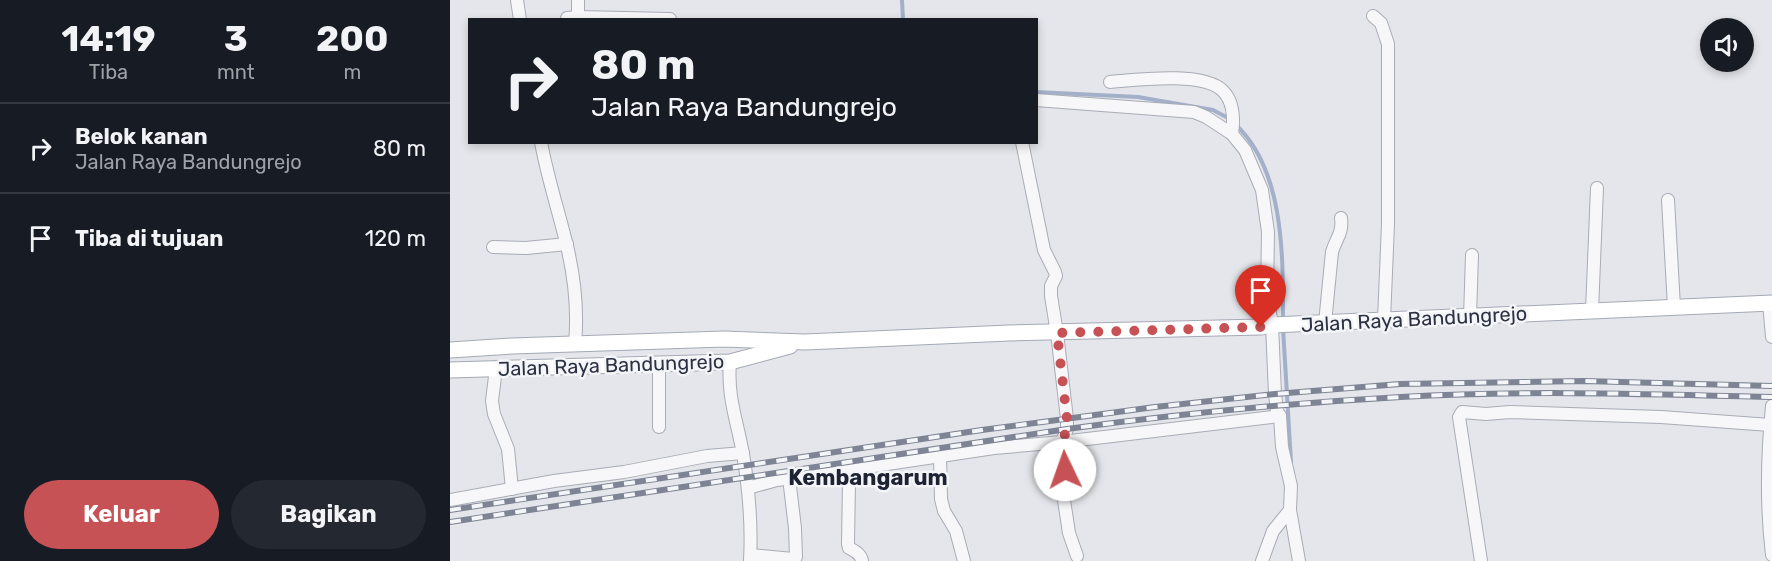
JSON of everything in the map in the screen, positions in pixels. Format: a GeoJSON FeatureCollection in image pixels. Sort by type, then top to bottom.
{"type":"FeatureCollection","features":[{"type":"Feature","properties":{"kind":"main road","name":"Jalan Raya Bandungrejo"},"geometry":{"type":"LineString","coordinates":[[450,350],[724,339],[805,342],[1009,333],[1261,327],[1771,303]]}},
{"type":"Feature","properties":{"kind":"main road","name":"Jalan Raya Bandungrejo"},"geometry":{"type":"LineString","coordinates":[[450,370],[730,362],[805,342]]}},
{"type":"Feature","properties":{"kind":"main road"},"geometry":{"type":"LineString","coordinates":[[609,343],[610,365]]}},
{"type":"Feature","properties":{"kind":"street"},"geometry":{"type":"LineString","coordinates":[[517,0],[520,18]]}},
{"type":"Feature","properties":{"kind":"street"},"geometry":{"type":"LineString","coordinates":[[578,0],[572,17],[621,18]]}},
{"type":"Feature","properties":{"kind":"street"},"geometry":{"type":"LineString","coordinates":[[1373,16],[1381,23],[1388,44],[1388,224],[1384,321]]}},
{"type":"Feature","properties":{"kind":"street"},"geometry":{"type":"LineString","coordinates":[[1110,82],[1171,77],[1210,83],[1223,90],[1230,100],[1233,114],[1232,132]]}},
{"type":"Feature","properties":{"kind":"street"},"geometry":{"type":"LineString","coordinates":[[1038,100],[1194,112],[1232,132],[1245,150],[1262,190],[1268,232],[1267,295],[1279,325],[1276,411],[1280,416],[1282,447],[1292,486],[1290,510],[1299,561]]}},
{"type":"Feature","properties":{"kind":"street"},"geometry":{"type":"LineString","coordinates":[[541,144],[567,244],[577,321],[575,344]]}},
{"type":"Feature","properties":{"kind":"street"},"geometry":{"type":"LineString","coordinates":[[1022,144],[1044,250],[1056,276],[1051,286],[1051,296],[1067,419],[1067,429],[1062,442],[1065,512],[1077,556]]}},
{"type":"Feature","properties":{"kind":"street"},"geometry":{"type":"LineString","coordinates":[[1592,311],[1597,188]]}},
{"type":"Feature","properties":{"kind":"street"},"geometry":{"type":"LineString","coordinates":[[1668,200],[1674,307]]}},
{"type":"Feature","properties":{"kind":"street"},"geometry":{"type":"LineString","coordinates":[[1325,323],[1332,252],[1342,228],[1341,218]]}},
{"type":"Feature","properties":{"kind":"street"},"geometry":{"type":"LineString","coordinates":[[493,247],[526,248],[567,244]]}},
{"type":"Feature","properties":{"kind":"street"},"geometry":{"type":"LineString","coordinates":[[1470,316],[1472,255]]}},
{"type":"Feature","properties":{"kind":"street"},"geometry":{"type":"LineString","coordinates":[[1771,303],[1772,337]]}},
{"type":"Feature","properties":{"kind":"street"},"geometry":{"type":"LineString","coordinates":[[730,362],[729,393],[743,453],[752,526],[750,558],[793,559],[796,557],[789,478]]}},
{"type":"Feature","properties":{"kind":"street"},"geometry":{"type":"LineString","coordinates":[[659,364],[659,427]]}},
{"type":"Feature","properties":{"kind":"street"},"geometry":{"type":"LineString","coordinates":[[496,368],[492,401],[494,414],[508,449],[512,489]]}},
{"type":"Feature","properties":{"kind":"street"},"geometry":{"type":"LineString","coordinates":[[1772,406],[1768,464],[1768,511],[1772,555]]}},
{"type":"Feature","properties":{"kind":"street"},"geometry":{"type":"LineString","coordinates":[[1481,561],[1460,426],[1459,417],[1462,411],[1486,414],[1510,412],[1661,417],[1770,425]]}},
{"type":"Feature","properties":{"kind":"street"},"geometry":{"type":"LineString","coordinates":[[748,488],[789,478],[940,455],[1280,416]]}},
{"type":"Feature","properties":{"kind":"street"},"geometry":{"type":"LineString","coordinates":[[450,500],[707,456],[743,453]]}},
{"type":"Feature","properties":{"kind":"street"},"geometry":{"type":"LineString","coordinates":[[940,455],[941,499],[944,511],[956,531],[964,561]]}},
{"type":"Feature","properties":{"kind":"street"},"geometry":{"type":"LineString","coordinates":[[847,470],[849,482],[848,544],[862,561]]}},
{"type":"Feature","properties":{"kind":"street"},"geometry":{"type":"LineString","coordinates":[[1262,561],[1273,531],[1290,510]]}},
{"type":"Feature","properties":{"kind":"waterway"},"geometry":{"type":"LineString","coordinates":[[902,0],[903,18]]}},
{"type":"Feature","properties":{"kind":"waterway"},"geometry":{"type":"LineString","coordinates":[[1038,92],[1138,97],[1213,110],[1230,119]]}},
{"type":"Feature","properties":{"kind":"waterway"},"geometry":{"type":"LineString","coordinates":[[1235,124],[1251,143],[1264,165],[1272,190],[1281,243],[1283,321]]}},
{"type":"Feature","properties":{"kind":"waterway"},"geometry":{"type":"LineString","coordinates":[[1283,328],[1291,462]]}},
{"type":"Feature","properties":{"kind":"railway"},"geometry":{"type":"LineString","coordinates":[[450,510],[982,430],[1275,394],[1400,384],[1584,381],[1772,386]]}},
{"type":"Feature","properties":{"kind":"railway"},"geometry":{"type":"LineString","coordinates":[[450,522],[1067,429],[1234,410],[1359,399],[1447,395],[1586,393],[1772,397]]}},
{"type":"Feature","properties":{"kind":"district","name":"Kembangarum"},"geometry":{"type":"Point","coordinates":[868,477]}},
{"type":"Feature","properties":{"kind":"route"},"geometry":{"type":"LineString","coordinates":[[1065,470],[1062,442],[1067,429],[1067,419],[1057,333],[1261,327]]}}]}
